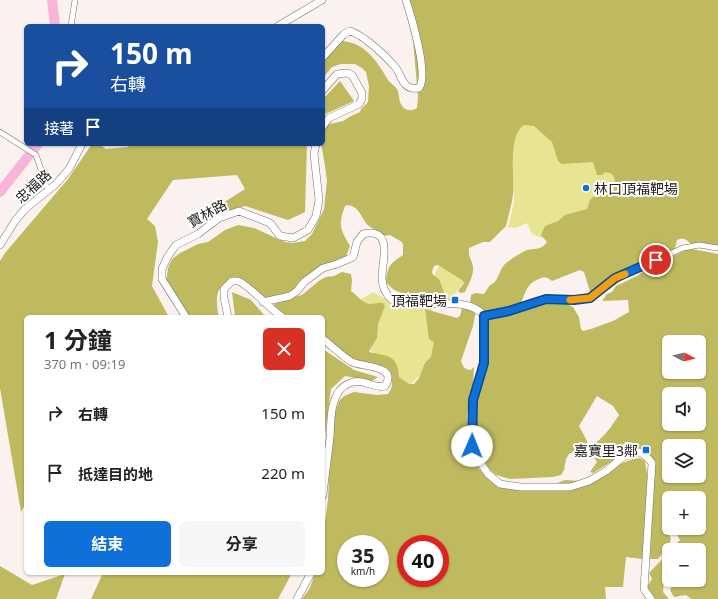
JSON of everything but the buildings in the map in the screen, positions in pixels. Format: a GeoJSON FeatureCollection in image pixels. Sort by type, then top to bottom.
{"type":"FeatureCollection","features":[{"type":"Feature","properties":{"kind":"main road"},"geometry":{"type":"LineString","coordinates":[[281,24],[322,0]]}},
{"type":"Feature","properties":{"kind":"main road"},"geometry":{"type":"LineString","coordinates":[[325,55],[344,34],[350,31],[364,38],[390,62],[396,68],[406,86],[411,88],[419,88],[422,82],[421,61],[406,0]]}},
{"type":"Feature","properties":{"kind":"main road"},"geometry":{"type":"LineString","coordinates":[[325,88],[337,74],[348,73],[352,76],[362,93],[362,99],[359,104],[329,118],[325,123]]}},
{"type":"Feature","properties":{"kind":"main road","name":"忠福路"},"geometry":{"type":"LineString","coordinates":[[0,245],[15,221],[25,209],[56,184],[69,169],[81,146]]}},
{"type":"Feature","properties":{"kind":"main road","name":"寶林路"},"geometry":{"type":"LineString","coordinates":[[185,315],[162,279],[162,269],[176,244],[198,234],[219,218],[239,211],[270,223],[280,236],[293,238],[308,230],[316,216],[319,200],[314,154],[316,146]]}},
{"type":"Feature","properties":{"kind":"main road"},"geometry":{"type":"LineString","coordinates":[[263,302],[290,296],[297,291],[304,282],[323,268],[353,257],[358,242],[363,234],[369,233],[377,235],[382,240],[385,247],[382,277],[383,287],[391,300],[406,305],[468,305],[481,311],[484,316],[484,363],[473,400],[472,446],[480,462],[488,474],[500,484],[520,487],[570,487],[589,481],[606,471],[622,458],[632,453],[640,452],[646,456],[652,463],[644,589],[652,599]]}},
{"type":"Feature","properties":{"kind":"main road"},"geometry":{"type":"LineString","coordinates":[[228,315],[224,298],[224,289],[232,281],[238,281],[244,284],[279,315]]}},
{"type":"Feature","properties":{"kind":"main road"},"geometry":{"type":"LineString","coordinates":[[325,340],[353,363],[365,364],[378,368],[386,372],[388,376],[386,386],[374,386],[358,381],[346,385],[336,396],[331,420],[325,476]]}},
{"type":"Feature","properties":{"kind":"main road"},"geometry":{"type":"LineString","coordinates":[[297,599],[310,575]]}},
{"type":"Feature","properties":{"kind":"street"},"geometry":{"type":"LineString","coordinates":[[70,24],[75,0]]}},
{"type":"Feature","properties":{"kind":"street"},"geometry":{"type":"LineString","coordinates":[[0,132],[36,155],[48,190]]}},
{"type":"Feature","properties":{"kind":"street"},"geometry":{"type":"LineString","coordinates":[[484,316],[509,311],[546,299],[574,300],[590,298],[615,278],[683,248],[699,245],[718,248]]}},
{"type":"Feature","properties":{"kind":"shaded area"},"geometry":{"type":"Polygon","coordinates":[[[404,0],[718,0],[718,249],[695,246],[685,239],[677,240],[675,249],[671,253],[656,256],[647,260],[621,281],[596,298],[591,295],[584,272],[580,270],[552,281],[543,277],[530,285],[516,309],[487,314],[477,306],[470,303],[471,295],[475,293],[484,294],[490,285],[495,282],[504,265],[511,259],[525,251],[542,247],[547,242],[541,235],[545,226],[558,221],[565,215],[587,209],[590,200],[593,197],[613,194],[614,190],[615,180],[612,174],[605,172],[602,175],[597,175],[593,162],[562,164],[558,161],[552,142],[534,126],[524,125],[515,138],[513,157],[513,194],[506,226],[490,242],[483,242],[469,248],[473,273],[465,292],[461,293],[458,291],[464,283],[462,280],[438,265],[434,266],[432,272],[433,275],[439,279],[444,292],[441,298],[410,295],[395,290],[389,286],[386,280],[388,271],[391,265],[403,255],[402,242],[390,235],[384,236],[370,227],[356,208],[348,205],[345,206],[341,218],[342,231],[350,246],[345,259],[309,277],[293,291],[269,299],[257,296],[235,282],[229,282],[223,285],[218,292],[217,300],[219,315],[184,315],[166,282],[168,268],[172,259],[180,253],[198,244],[208,242],[225,230],[238,225],[254,228],[285,242],[292,243],[305,241],[312,234],[324,209],[327,181],[321,146],[325,146],[325,126],[343,121],[360,112],[368,102],[369,86],[366,72],[362,68],[355,64],[341,64],[332,67],[325,76],[325,56],[340,41],[356,44],[369,53],[389,81],[397,89],[400,103],[403,107],[410,110],[417,108],[418,97],[413,40],[404,0]]]}},
{"type":"Feature","properties":{"kind":"shaded area"},"geometry":{"type":"Polygon","coordinates":[[[340,81],[354,101],[325,114],[325,97],[340,81]]]}},
{"type":"Feature","properties":{"kind":"shaded area","name":"林口頂福靶場"},"geometry":{"type":"Polygon","coordinates":[[[511,113],[677,173],[547,232],[542,238],[532,234],[527,223],[516,228],[508,227],[514,203],[511,113]]]}},
{"type":"Feature","properties":{"kind":"shaded area"},"geometry":{"type":"Polygon","coordinates":[[[91,146],[102,146],[106,149],[129,146],[307,146],[305,212],[288,220],[245,206],[216,214],[199,225],[198,219],[245,189],[237,175],[173,180],[147,219],[155,226],[158,242],[152,286],[168,315],[24,315],[24,507],[21,512],[0,388],[0,261],[5,253],[68,179],[91,146]]]}},
{"type":"Feature","properties":{"kind":"shaded area"},"geometry":{"type":"Polygon","coordinates":[[[692,249],[718,254],[718,599],[691,599],[686,595],[674,597],[670,590],[672,587],[706,587],[706,543],[677,543],[680,540],[677,535],[706,535],[706,491],[662,491],[662,535],[669,535],[671,539],[670,543],[662,543],[662,554],[658,559],[650,559],[654,463],[647,453],[629,451],[593,473],[590,472],[597,462],[591,453],[591,446],[603,436],[619,415],[613,406],[597,396],[579,426],[587,441],[587,444],[569,454],[561,475],[553,477],[510,479],[496,475],[490,470],[484,461],[476,440],[473,414],[487,322],[493,316],[503,316],[543,303],[563,303],[573,307],[579,317],[581,329],[583,331],[591,329],[613,321],[629,312],[628,300],[602,301],[607,294],[612,292],[616,286],[637,276],[648,268],[664,263],[669,258],[686,250],[692,249]]]}},
{"type":"Feature","properties":{"kind":"shaded area"},"geometry":{"type":"Polygon","coordinates":[[[447,250],[464,282],[449,301],[425,293],[447,250]]]}},
{"type":"Feature","properties":{"kind":"shaded area"},"geometry":{"type":"Polygon","coordinates":[[[342,272],[351,274],[351,291],[362,301],[367,304],[383,303],[385,306],[378,324],[377,338],[369,352],[382,354],[394,360],[397,364],[399,377],[409,384],[414,384],[419,378],[425,363],[431,357],[434,342],[429,339],[425,309],[457,318],[460,316],[462,308],[476,310],[473,326],[461,361],[466,369],[471,370],[474,367],[473,386],[467,414],[467,434],[474,459],[479,469],[488,478],[523,486],[552,485],[565,480],[593,480],[592,475],[633,459],[640,458],[645,461],[648,481],[645,557],[642,559],[626,557],[623,587],[605,587],[606,599],[302,599],[310,588],[314,575],[325,575],[325,522],[328,500],[330,450],[335,413],[339,401],[344,396],[354,392],[377,395],[388,394],[392,385],[390,377],[386,372],[350,357],[325,342],[325,315],[273,315],[270,311],[272,306],[281,300],[302,295],[320,280],[342,272]]]}},
{"type":"Feature","properties":{"kind":"shaded area"},"geometry":{"type":"Polygon","coordinates":[[[232,292],[251,300],[264,315],[235,315],[232,292]]]}},
{"type":"Feature","properties":{"kind":"shaded area"},"geometry":{"type":"Polygon","coordinates":[[[373,292],[400,304],[431,308],[439,357],[408,387],[386,363],[359,341],[349,306],[373,292]]]}},
{"type":"Feature","properties":{"kind":"shaded area"},"geometry":{"type":"Polygon","coordinates":[[[325,350],[354,370],[378,377],[372,381],[345,376],[331,389],[325,435],[325,350]]]}},
{"type":"Feature","properties":{"kind":"shaded area"},"geometry":{"type":"Polygon","coordinates":[[[662,559],[662,587],[663,587],[663,592],[669,599],[651,599],[646,588],[652,579],[649,573],[662,559]]]}},
{"type":"Feature","properties":{"kind":"shaded area"},"geometry":{"type":"Polygon","coordinates":[[[0,566],[32,585],[65,575],[56,599],[0,599],[0,566]]]}},
{"type":"Feature","properties":{"kind":"shaded area"},"geometry":{"type":"Polygon","coordinates":[[[102,575],[291,575],[278,599],[91,599],[102,575]]]}},
{"type":"Feature","properties":{"kind":"waterway"},"geometry":{"type":"LineString","coordinates":[[52,0],[55,24]]}},
{"type":"Feature","properties":{"kind":"waterway"},"geometry":{"type":"LineString","coordinates":[[0,192],[36,146]]}},
{"type":"Feature","properties":{"kind":"slow traffic"},"geometry":{"type":"LineString","coordinates":[[570,300],[590,298],[615,278],[625,274]]}},
{"type":"Feature","properties":{"kind":"place","name":"林口頂福靶場"},"geometry":{"type":"Point","coordinates":[586,188]}},
{"type":"Feature","properties":{"kind":"place","name":"頂福靶場"},"geometry":{"type":"Point","coordinates":[455,300]}},
{"type":"Feature","properties":{"kind":"place","name":"嘉寶里3鄰"},"geometry":{"type":"Point","coordinates":[646,450]}},
{"type":"Feature","properties":{"kind":"route"},"geometry":{"type":"LineString","coordinates":[[472,446],[473,400],[484,363],[484,316],[509,311],[546,299],[574,300],[590,298],[615,278],[656,260]]}}]}
